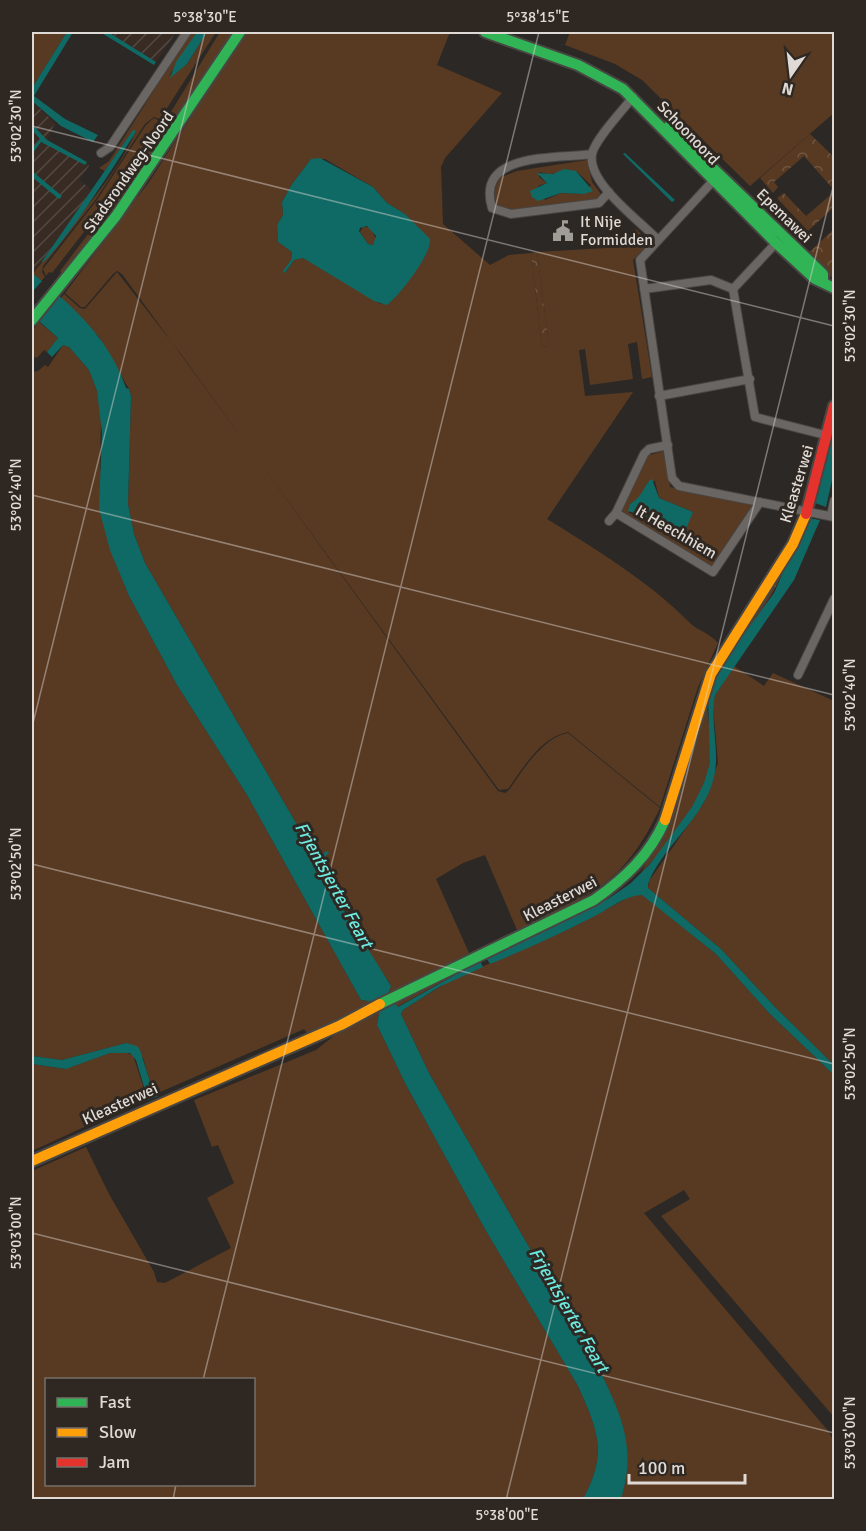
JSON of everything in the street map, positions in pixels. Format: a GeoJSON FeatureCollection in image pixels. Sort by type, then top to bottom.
{"type":"FeatureCollection","features":[{"type":"Feature","properties":{"kind":"street"},"geometry":{"type":"LineString","coordinates":[[101,153],[110,147],[186,32]]}},
{"type":"Feature","properties":{"kind":"street","name":"Stadsrondweg-Noord"},"geometry":{"type":"LineString","coordinates":[[32,320],[99,241],[170,142],[240,32]]}},
{"type":"Feature","properties":{"kind":"street","name":"Schoonoord"},"geometry":{"type":"LineString","coordinates":[[484,32],[578,65],[607,79],[651,109],[716,177]]}},
{"type":"Feature","properties":{"kind":"street"},"geometry":{"type":"LineString","coordinates":[[609,192],[599,203],[511,214],[492,208],[491,192],[496,173],[502,168],[522,161],[592,154],[637,101]]}},
{"type":"Feature","properties":{"kind":"street"},"geometry":{"type":"LineString","coordinates":[[592,154],[597,177],[609,192],[658,240]]}},
{"type":"Feature","properties":{"kind":"street"},"geometry":{"type":"LineString","coordinates":[[716,177],[640,260],[672,478],[679,486],[833,517],[834,501]]}},
{"type":"Feature","properties":{"kind":"street","name":"Epemawei"},"geometry":{"type":"LineString","coordinates":[[716,177],[776,243],[815,279],[834,288]]}},
{"type":"Feature","properties":{"kind":"street","name":"Epemawei"},"geometry":{"type":"LineString","coordinates":[[716,177],[823,274],[823,281]]}},
{"type":"Feature","properties":{"kind":"street"},"geometry":{"type":"LineString","coordinates":[[733,289],[776,243]]}},
{"type":"Feature","properties":{"kind":"street"},"geometry":{"type":"LineString","coordinates":[[644,289],[711,280],[733,289]]}},
{"type":"Feature","properties":{"kind":"street"},"geometry":{"type":"LineString","coordinates":[[733,289],[755,417],[825,435]]}},
{"type":"Feature","properties":{"kind":"street"},"geometry":{"type":"LineString","coordinates":[[659,396],[750,380]]}},
{"type":"Feature","properties":{"kind":"street","name":"Kleasterwei"},"geometry":{"type":"LineString","coordinates":[[32,1161],[322,1033],[594,900],[635,867],[648,851],[664,822],[711,674],[793,544],[807,511],[834,406]]}},
{"type":"Feature","properties":{"kind":"street","name":"It Heechhiem"},"geometry":{"type":"LineString","coordinates":[[609,521],[616,513],[644,454],[649,448],[668,445]]}},
{"type":"Feature","properties":{"kind":"street","name":"It Heechhiem"},"geometry":{"type":"LineString","coordinates":[[616,513],[713,572],[760,502]]}},
{"type":"Feature","properties":{"kind":"street"},"geometry":{"type":"LineString","coordinates":[[798,675],[834,599]]}},
{"type":"Feature","properties":{"kind":"shaded area"},"geometry":{"type":"Polygon","coordinates":[[[108,32],[176,32],[156,62],[108,32]]]}},
{"type":"Feature","properties":{"kind":"shaded area"},"geometry":{"type":"Polygon","coordinates":[[[32,101],[55,123],[47,140],[87,162],[89,166],[79,180],[92,190],[33,274],[32,101]]]}},
{"type":"Feature","properties":{"kind":"green space"},"geometry":{"type":"Polygon","coordinates":[[[32,32],[67,32],[32,88],[32,32]]]}},
{"type":"Feature","properties":{"kind":"green space"},"geometry":{"type":"Polygon","coordinates":[[[191,32],[197,32],[169,76],[187,64],[207,32],[216,32],[160,119],[154,117],[145,124],[96,199],[43,266],[42,272],[45,277],[41,281],[33,274],[115,168],[136,131],[132,132],[105,171],[99,168],[109,161],[191,32]]]}},
{"type":"Feature","properties":{"kind":"green space"},"geometry":{"type":"Polygon","coordinates":[[[220,32],[235,32],[144,173],[60,281],[57,278],[60,271],[129,180],[220,32]]]}},
{"type":"Feature","properties":{"kind":"green space"},"geometry":{"type":"Polygon","coordinates":[[[246,32],[450,32],[437,65],[502,93],[445,158],[441,167],[443,224],[490,265],[509,255],[531,253],[542,347],[549,346],[537,252],[623,247],[636,229],[650,243],[633,260],[652,377],[642,379],[637,342],[628,344],[633,379],[590,385],[585,349],[579,350],[585,396],[633,392],[547,519],[639,579],[692,625],[718,643],[698,687],[660,807],[568,732],[549,740],[526,763],[508,789],[499,790],[122,274],[117,271],[113,274],[85,307],[81,307],[65,293],[149,182],[246,32]],[[311,159],[282,202],[283,215],[277,225],[278,242],[292,252],[291,260],[284,271],[286,272],[294,260],[303,258],[381,304],[420,264],[405,214],[387,203],[373,187],[325,159],[311,159]]]}},
{"type":"Feature","properties":{"kind":"green space"},"geometry":{"type":"Polygon","coordinates":[[[570,32],[834,32],[834,113],[750,186],[642,80],[615,64],[565,45],[570,32]]]}},
{"type":"Feature","properties":{"kind":"green space"},"geometry":{"type":"Polygon","coordinates":[[[154,118],[160,121],[126,178],[52,273],[49,272],[46,276],[43,269],[97,200],[146,125],[154,118]]]}},
{"type":"Feature","properties":{"kind":"green space"},"geometry":{"type":"Polygon","coordinates":[[[810,134],[834,157],[834,190],[804,156],[774,182],[778,187],[773,193],[760,178],[810,134]]]}},
{"type":"Feature","properties":{"kind":"green space"},"geometry":{"type":"Polygon","coordinates":[[[587,160],[592,182],[601,194],[598,199],[515,211],[496,206],[494,193],[497,183],[501,177],[517,171],[587,160]],[[576,171],[548,174],[539,172],[539,177],[547,183],[538,186],[545,200],[561,193],[584,194],[591,185],[576,171]]]}},
{"type":"Feature","properties":{"kind":"green space"},"geometry":{"type":"Polygon","coordinates":[[[834,192],[834,207],[808,231],[777,198],[784,193],[806,216],[834,192]]]}},
{"type":"Feature","properties":{"kind":"green space"},"geometry":{"type":"Polygon","coordinates":[[[363,227],[370,227],[376,239],[373,245],[368,244],[360,232],[363,227]]]}},
{"type":"Feature","properties":{"kind":"green space"},"geometry":{"type":"Polygon","coordinates":[[[834,229],[834,280],[808,253],[834,229]]]}},
{"type":"Feature","properties":{"kind":"green space"},"geometry":{"type":"Polygon","coordinates":[[[537,252],[549,346],[542,347],[531,253],[537,252]]]}},
{"type":"Feature","properties":{"kind":"green space"},"geometry":{"type":"Polygon","coordinates":[[[117,272],[181,354],[498,791],[505,793],[509,790],[527,764],[542,748],[550,741],[568,733],[660,808],[646,834],[618,872],[585,897],[517,930],[485,855],[463,863],[436,879],[469,953],[388,996],[391,986],[389,982],[375,963],[320,865],[322,858],[328,853],[314,854],[145,563],[134,534],[128,504],[131,396],[129,389],[99,337],[61,298],[64,294],[80,308],[85,309],[117,272]]]}},
{"type":"Feature","properties":{"kind":"green space"},"geometry":{"type":"Polygon","coordinates":[[[39,322],[58,338],[47,352],[44,350],[37,358],[32,356],[32,331],[39,322]]]}},
{"type":"Feature","properties":{"kind":"green space"},"geometry":{"type":"Polygon","coordinates":[[[63,345],[69,347],[89,370],[97,391],[101,415],[100,467],[115,561],[129,596],[177,685],[247,795],[361,1000],[376,1002],[309,1036],[304,1029],[158,1093],[151,1085],[143,1058],[126,1043],[62,1060],[32,1056],[32,372],[38,371],[45,365],[48,367],[63,345]]]}},
{"type":"Feature","properties":{"kind":"green space"},"geometry":{"type":"Polygon","coordinates":[[[664,451],[670,487],[754,505],[712,566],[624,516],[619,508],[647,456],[664,451]],[[655,481],[647,483],[641,498],[630,504],[629,513],[652,519],[675,535],[693,512],[659,498],[655,481]]]}},
{"type":"Feature","properties":{"kind":"green space"},"geometry":{"type":"Polygon","coordinates":[[[792,554],[766,604],[733,649],[792,554]]]}},
{"type":"Feature","properties":{"kind":"green space"},"geometry":{"type":"Polygon","coordinates":[[[734,666],[764,686],[773,673],[834,701],[834,1065],[721,949],[648,888],[649,881],[703,804],[718,763],[713,706],[715,695],[734,666]]]}},
{"type":"Feature","properties":{"kind":"green space"},"geometry":{"type":"Polygon","coordinates":[[[707,703],[711,749],[706,779],[683,823],[641,873],[655,846],[707,703]]]}},
{"type":"Feature","properties":{"kind":"green space"},"geometry":{"type":"Polygon","coordinates":[[[633,895],[642,895],[716,954],[769,1013],[834,1075],[834,1417],[661,1216],[690,1199],[684,1190],[644,1213],[829,1432],[834,1442],[834,1499],[621,1499],[627,1464],[626,1447],[619,1415],[606,1384],[429,1073],[401,1014],[403,1010],[449,981],[571,928],[633,895]]]}},
{"type":"Feature","properties":{"kind":"green space"},"geometry":{"type":"Polygon","coordinates":[[[480,961],[397,1007],[391,1001],[475,962],[480,961]]]}},
{"type":"Feature","properties":{"kind":"green space"},"geometry":{"type":"Polygon","coordinates":[[[380,1008],[377,1025],[406,1085],[486,1231],[578,1386],[591,1416],[598,1455],[591,1483],[583,1499],[32,1499],[32,1171],[86,1147],[109,1194],[154,1272],[157,1282],[165,1283],[231,1248],[207,1198],[234,1183],[218,1145],[212,1147],[194,1100],[316,1050],[345,1027],[380,1008]]]}},
{"type":"Feature","properties":{"kind":"green space"},"geometry":{"type":"Polygon","coordinates":[[[124,1052],[133,1055],[147,1098],[32,1151],[32,1064],[65,1069],[110,1053],[124,1052]]]}},
{"type":"Feature","properties":{"kind":"water"},"geometry":{"type":"Polygon","coordinates":[[[67,32],[73,32],[34,96],[65,119],[98,135],[93,142],[61,126],[32,101],[32,88],[67,32]]]}},
{"type":"Feature","properties":{"kind":"water"},"geometry":{"type":"Polygon","coordinates":[[[100,32],[108,32],[156,62],[154,65],[100,32]]]}},
{"type":"Feature","properties":{"kind":"water"},"geometry":{"type":"Polygon","coordinates":[[[197,32],[207,32],[187,64],[170,78],[176,62],[197,32]]]}},
{"type":"Feature","properties":{"kind":"water"},"geometry":{"type":"Polygon","coordinates":[[[32,124],[47,140],[87,162],[85,165],[41,142],[32,154],[32,149],[40,139],[32,130],[32,124]]]}},
{"type":"Feature","properties":{"kind":"water"},"geometry":{"type":"Polygon","coordinates":[[[133,130],[136,131],[134,135],[89,204],[61,243],[41,263],[133,130]]]}},
{"type":"Feature","properties":{"kind":"water"},"geometry":{"type":"Polygon","coordinates":[[[625,153],[675,200],[672,202],[623,154],[625,153]]]}},
{"type":"Feature","properties":{"kind":"water"},"geometry":{"type":"Polygon","coordinates":[[[320,158],[373,187],[387,203],[405,214],[430,239],[426,254],[420,264],[399,293],[387,305],[374,301],[303,258],[294,260],[285,273],[283,271],[291,260],[292,252],[278,242],[277,225],[283,215],[282,202],[311,159],[320,158]],[[367,226],[360,228],[359,231],[368,244],[373,245],[376,236],[367,226]]]}},
{"type":"Feature","properties":{"kind":"water"},"geometry":{"type":"Polygon","coordinates":[[[564,169],[576,171],[593,191],[584,194],[561,193],[538,201],[532,197],[530,191],[547,183],[537,173],[553,174],[564,169]]]}},
{"type":"Feature","properties":{"kind":"water"},"geometry":{"type":"Polygon","coordinates":[[[32,171],[62,196],[59,199],[32,177],[32,171]]]}},
{"type":"Feature","properties":{"kind":"water"},"geometry":{"type":"Polygon","coordinates":[[[32,273],[88,324],[110,353],[126,388],[129,389],[131,396],[128,504],[134,534],[145,563],[314,854],[319,855],[327,851],[329,853],[322,859],[320,865],[345,912],[391,986],[388,995],[398,1007],[480,961],[483,967],[439,987],[403,1010],[401,1014],[429,1073],[598,1367],[614,1400],[627,1447],[626,1480],[621,1499],[583,1499],[591,1483],[598,1455],[595,1429],[578,1386],[486,1231],[406,1085],[377,1025],[380,1008],[376,1002],[361,1000],[247,795],[177,685],[129,596],[110,550],[99,509],[102,433],[97,391],[89,370],[69,347],[63,345],[52,357],[47,352],[58,338],[32,315],[32,273]]]}},
{"type":"Feature","properties":{"kind":"water"},"geometry":{"type":"Polygon","coordinates":[[[834,430],[834,471],[826,507],[815,503],[834,430]]]}},
{"type":"Feature","properties":{"kind":"water"},"geometry":{"type":"Polygon","coordinates":[[[652,479],[659,498],[693,512],[683,536],[675,535],[652,519],[628,511],[630,504],[639,497],[652,479]]]}},
{"type":"Feature","properties":{"kind":"water"},"geometry":{"type":"Polygon","coordinates":[[[807,518],[820,520],[794,580],[715,695],[716,764],[711,787],[698,812],[654,871],[648,888],[721,949],[834,1065],[834,1075],[769,1013],[716,954],[642,895],[622,901],[566,930],[490,964],[487,959],[608,899],[631,883],[650,864],[692,807],[704,783],[710,763],[708,696],[720,667],[774,593],[807,518]]]}},
{"type":"Feature","properties":{"kind":"water"},"geometry":{"type":"Polygon","coordinates":[[[126,1043],[137,1046],[140,1050],[151,1085],[159,1096],[148,1100],[136,1060],[130,1053],[110,1053],[66,1069],[32,1064],[32,1056],[62,1060],[126,1043]]]}},
{"type":"Feature","properties":{"kind":"pier"},"geometry":{"type":"Polygon","coordinates":[[[44,279],[52,286],[32,308],[32,292],[44,279]]]}},
{"type":"Feature","properties":{"kind":"traffic: fast"},"geometry":{"type":"LineString","coordinates":[[32,320],[116,216],[240,32]]}},
{"type":"Feature","properties":{"kind":"traffic: fast"},"geometry":{"type":"LineString","coordinates":[[485,32],[578,65],[623,89],[776,243],[815,279],[834,288]]}},
{"type":"Feature","properties":{"kind":"traffic: fast"},"geometry":{"type":"LineString","coordinates":[[669,126],[823,274],[823,281]]}},
{"type":"Feature","properties":{"kind":"traffic: fast"},"geometry":{"type":"LineString","coordinates":[[380,1004],[594,900],[636,865],[652,844],[665,820]]}},
{"type":"Feature","properties":{"kind":"traffic: slow"},"geometry":{"type":"LineString","coordinates":[[665,820],[711,674],[793,544],[806,514]]}},
{"type":"Feature","properties":{"kind":"traffic: slow"},"geometry":{"type":"LineString","coordinates":[[32,1161],[341,1025],[380,1004]]}},
{"type":"Feature","properties":{"kind":"traffic: jam"},"geometry":{"type":"LineString","coordinates":[[806,514],[834,406]]}},
{"type":"Feature","properties":{"kind":"place","name":"It Nije Formidden"},"geometry":{"type":"Point","coordinates":[563,231]}},
{"type":"Feature","properties":{"kind":"water label","name":"Frjentsjerter Feart"},"geometry":{"type":"Point","coordinates":[334,885]}},
{"type":"Feature","properties":{"kind":"water label","name":"Frjentsjerter Feart"},"geometry":{"type":"Point","coordinates":[569,1310]}}]}
